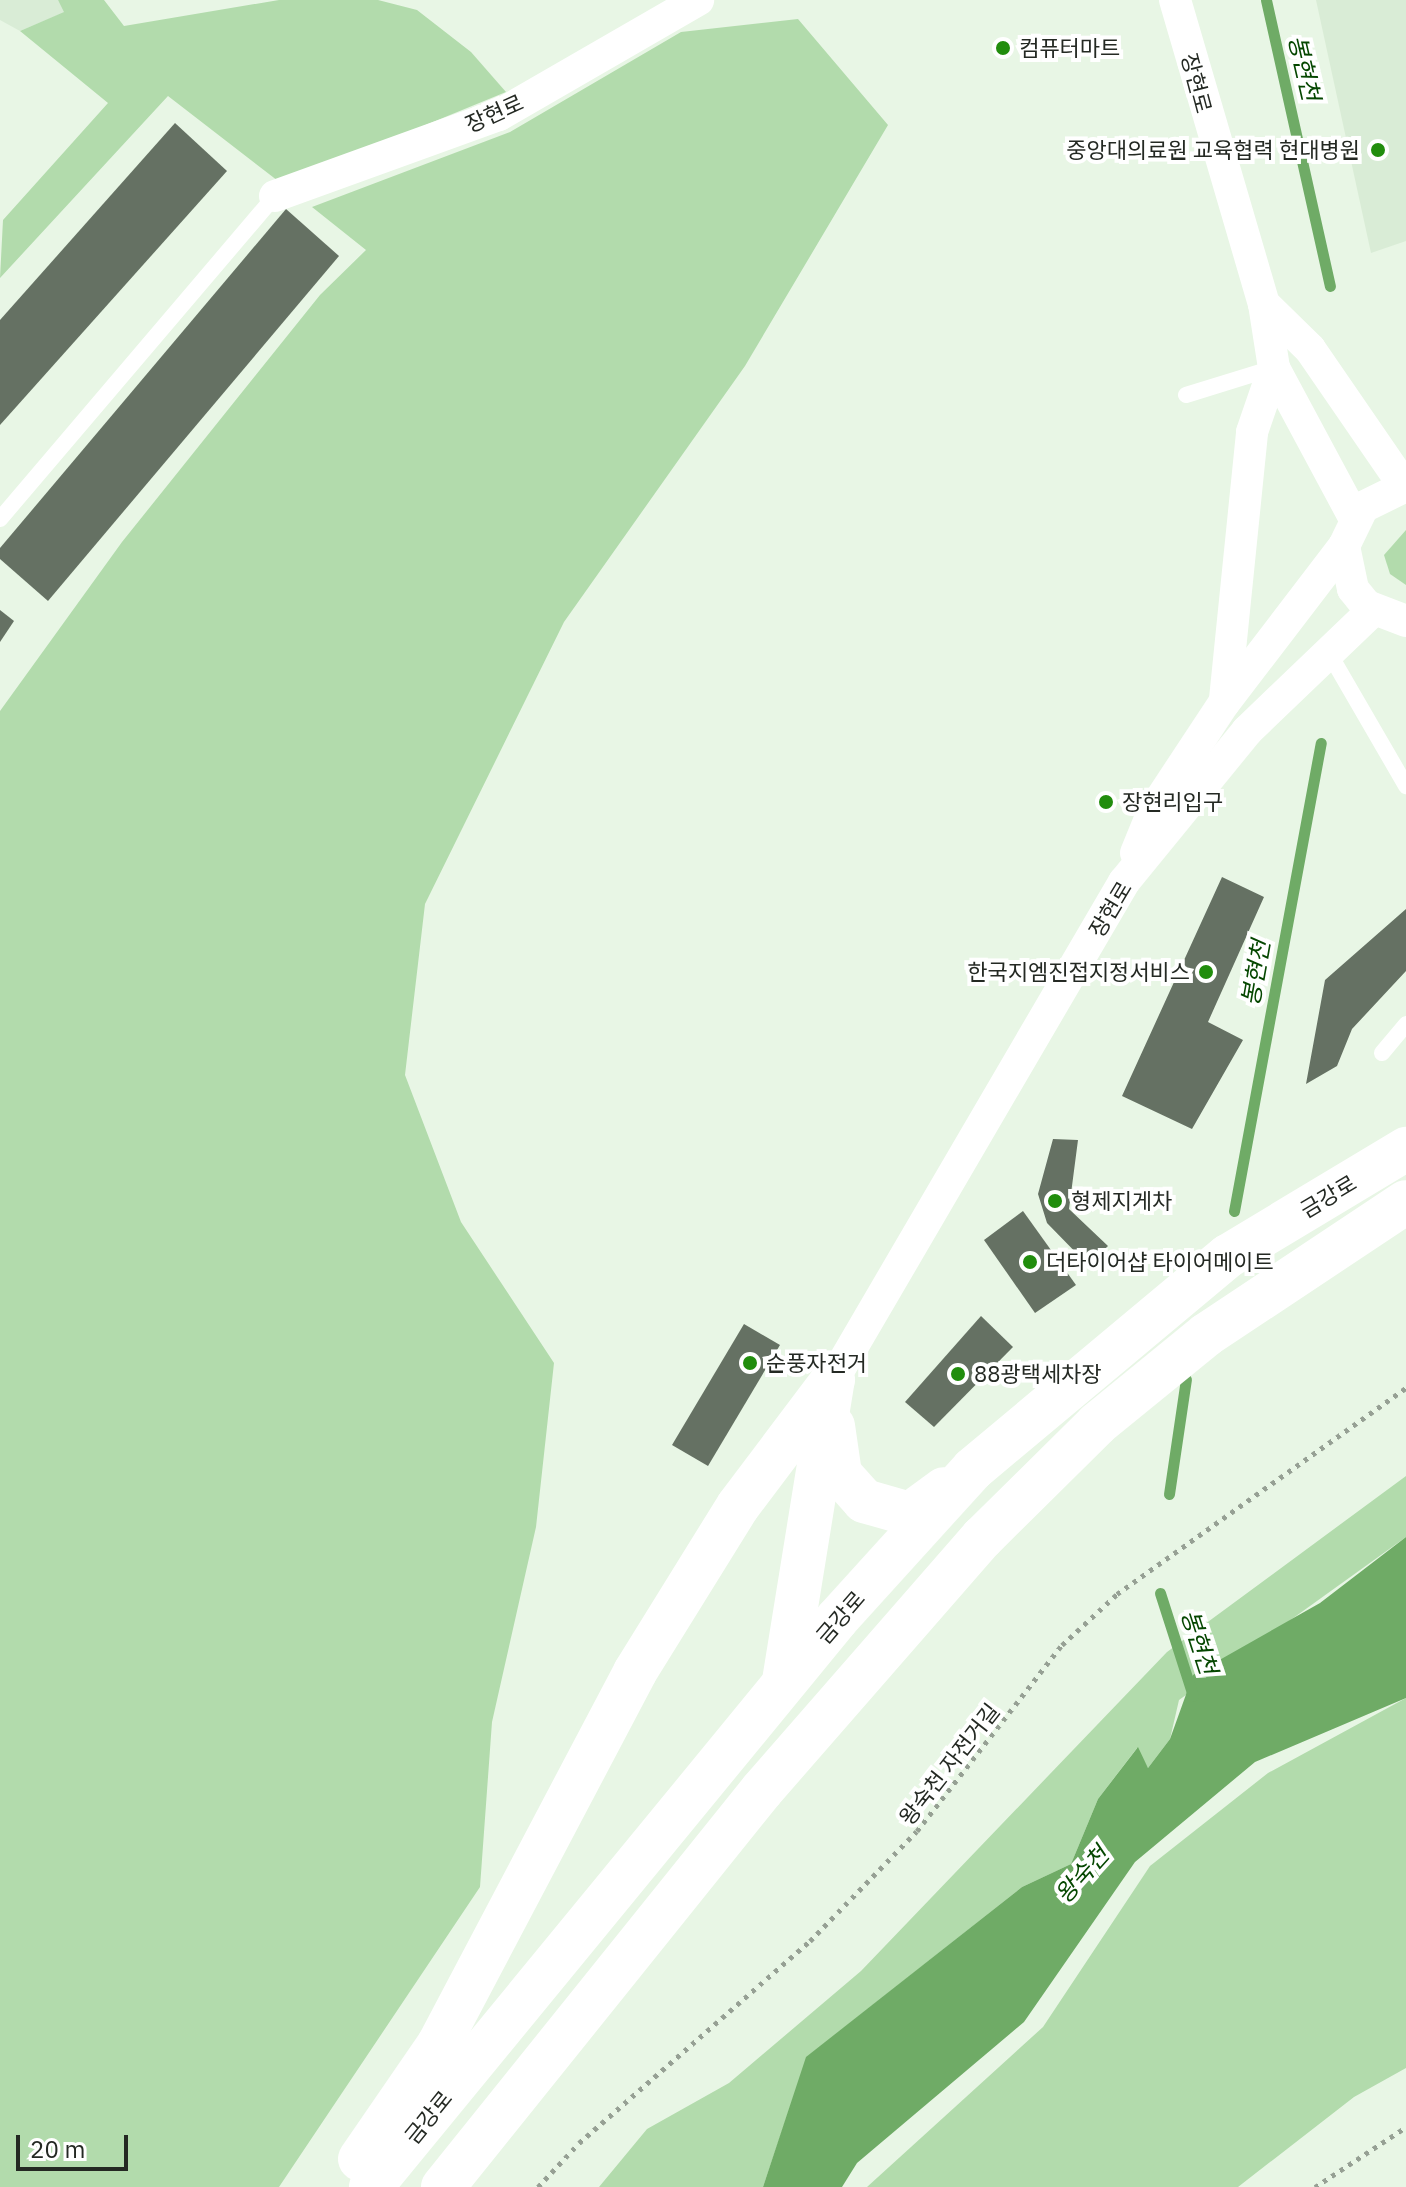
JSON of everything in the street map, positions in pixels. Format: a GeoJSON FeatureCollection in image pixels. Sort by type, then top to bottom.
{"type":"FeatureCollection","features":[{"type":"Feature","properties":{"kind":"main road","name":"금강로"},"geometry":{"type":"LineString","coordinates":[[371,2187],[784,1684],[973,1469],[1228,1256],[1406,1149]]}},
{"type":"Feature","properties":{"kind":"main road","name":"금강로"},"geometry":{"type":"LineString","coordinates":[[443,2187],[762,1790],[982,1538],[1097,1424],[1231,1317],[1406,1202]]}},
{"type":"Feature","properties":{"kind":"main road"},"geometry":{"type":"LineString","coordinates":[[833,1380],[833,1449],[840,1474],[864,1501],[910,1514],[973,1469]]}},
{"type":"Feature","properties":{"kind":"main road"},"geometry":{"type":"LineString","coordinates":[[762,1790],[784,1684],[833,1380]]}},
{"type":"Feature","properties":{"kind":"main road"},"geometry":{"type":"LineString","coordinates":[[341,2187],[439,2044],[643,1659],[738,1506],[833,1380]]}},
{"type":"Feature","properties":{"kind":"street","name":"장현로"},"geometry":{"type":"LineString","coordinates":[[275,196],[499,115],[698,0]]}},
{"type":"Feature","properties":{"kind":"street","name":"장현로"},"geometry":{"type":"LineString","coordinates":[[1175,0],[1264,304],[1274,368]]}},
{"type":"Feature","properties":{"kind":"street"},"geometry":{"type":"LineString","coordinates":[[1124,882],[1154,809],[1224,703],[1382,493],[1405,486],[1310,349],[1264,304]]}},
{"type":"Feature","properties":{"kind":"street"},"geometry":{"type":"LineString","coordinates":[[1274,368],[1350,532],[1353,589],[1374,609],[1406,621]]}},
{"type":"Feature","properties":{"kind":"street"},"geometry":{"type":"LineString","coordinates":[[1224,703],[1252,432],[1274,368]]}},
{"type":"Feature","properties":{"kind":"street","name":"장현로"},"geometry":{"type":"LineString","coordinates":[[833,1380],[1124,882],[1247,731],[1374,609]]}},
{"type":"Feature","properties":{"kind":"lane"},"geometry":{"type":"LineString","coordinates":[[0,519],[275,196]]}},
{"type":"Feature","properties":{"kind":"lane"},"geometry":{"type":"LineString","coordinates":[[1186,395],[1274,368]]}},
{"type":"Feature","properties":{"kind":"lane"},"geometry":{"type":"LineString","coordinates":[[1329,653],[1406,786]]}},
{"type":"Feature","properties":{"kind":"lane"},"geometry":{"type":"LineString","coordinates":[[1382,1053],[1406,1024]]}},
{"type":"Feature","properties":{"kind":"path","name":"왕숙천 자전거길"},"geometry":{"type":"LineString","coordinates":[[538,2187],[602,2121],[810,1941],[917,1831],[1062,1645],[1117,1594],[1406,1388]]}},
{"type":"Feature","properties":{"kind":"path"},"geometry":{"type":"LineString","coordinates":[[1315,2187],[1406,2127]]}},
{"type":"Feature","properties":{"kind":"shaded area"},"geometry":{"type":"Polygon","coordinates":[[[0,0],[58,0],[65,12],[20,31],[0,20],[0,0]]]}},
{"type":"Feature","properties":{"kind":"shaded area"},"geometry":{"type":"Polygon","coordinates":[[[58,0],[104,0],[124,26],[279,0],[378,0],[417,10],[471,52],[506,92],[282,184],[168,96],[0,278],[3,220],[108,103],[20,31],[64,12],[58,0]]]}},
{"type":"Feature","properties":{"kind":"shaded area","name":"중앙대의료원 교육협력 현대병원"},"geometry":{"type":"Polygon","coordinates":[[[1316,0],[1406,0],[1406,241],[1371,253],[1316,0]]]}},
{"type":"Feature","properties":{"kind":"shaded area"},"geometry":{"type":"Polygon","coordinates":[[[798,19],[888,125],[745,366],[564,622],[425,904],[405,1075],[461,1222],[554,1363],[536,1527],[492,1722],[480,1887],[279,2187],[0,2187],[0,711],[122,542],[320,295],[366,250],[312,207],[510,132],[681,32],[798,19]]]}},
{"type":"Feature","properties":{"kind":"shaded area"},"geometry":{"type":"Polygon","coordinates":[[[1406,530],[1406,585],[1390,574],[1384,555],[1406,530]]]}},
{"type":"Feature","properties":{"kind":"shaded area"},"geometry":{"type":"Polygon","coordinates":[[[1406,1476],[1406,1537],[1179,1700],[1170,1739],[1148,1768],[1137,1748],[1098,1799],[1071,1864],[1022,1887],[807,2057],[763,2187],[599,2187],[647,2129],[729,2083],[861,1971],[1167,1652],[1406,1476]]]}},
{"type":"Feature","properties":{"kind":"shaded area"},"geometry":{"type":"Polygon","coordinates":[[[1406,1698],[1406,2068],[1354,2097],[1238,2187],[867,2187],[1043,2027],[1150,1866],[1268,1773],[1406,1698]]]}},
{"type":"Feature","properties":{"kind":"water","name":"왕숙천"},"geometry":{"type":"Polygon","coordinates":[[[1406,1537],[1406,1698],[1255,1762],[1135,1862],[1024,2022],[857,2163],[842,2187],[763,2187],[806,2057],[1022,1887],[1071,1864],[1098,1799],[1138,1747],[1148,1768],[1170,1739],[1193,1675],[1320,1603],[1406,1537]]]}},
{"type":"Feature","properties":{"kind":"building"},"geometry":{"type":"Polygon","coordinates":[[[175,123],[227,171],[0,425],[0,320],[175,123]]]}},
{"type":"Feature","properties":{"kind":"building"},"geometry":{"type":"Polygon","coordinates":[[[286,209],[339,256],[48,601],[0,559],[0,548],[286,209]]]}},
{"type":"Feature","properties":{"kind":"building"},"geometry":{"type":"Polygon","coordinates":[[[0,610],[14,621],[0,642],[0,610]]]}},
{"type":"Feature","properties":{"kind":"building"},"geometry":{"type":"Polygon","coordinates":[[[1222,877],[1264,897],[1208,1022],[1243,1040],[1192,1129],[1122,1096],[1222,877]]]}},
{"type":"Feature","properties":{"kind":"building"},"geometry":{"type":"Polygon","coordinates":[[[1406,909],[1406,971],[1352,1029],[1337,1066],[1306,1084],[1325,980],[1406,909]]]}},
{"type":"Feature","properties":{"kind":"building","name":"형제지게차"},"geometry":{"type":"Polygon","coordinates":[[[1053,1139],[1078,1140],[1069,1209],[1108,1246],[1088,1265],[1047,1223],[1038,1194],[1053,1139]]]}},
{"type":"Feature","properties":{"kind":"building","name":"더타이어샵 타이어메이트"},"geometry":{"type":"Polygon","coordinates":[[[1023,1211],[1076,1285],[1035,1313],[984,1240],[1023,1211]]]}},
{"type":"Feature","properties":{"kind":"building","name":"88광택세차장"},"geometry":{"type":"Polygon","coordinates":[[[981,1316],[1013,1347],[934,1427],[905,1402],[981,1316]]]}},
{"type":"Feature","properties":{"kind":"building"},"geometry":{"type":"Polygon","coordinates":[[[744,1324],[780,1345],[708,1466],[672,1445],[744,1324]]]}},
{"type":"Feature","properties":{"kind":"waterway","name":"봉현천"},"geometry":{"type":"LineString","coordinates":[[1266,0],[1330,286]]}},
{"type":"Feature","properties":{"kind":"waterway","name":"봉현천"},"geometry":{"type":"LineString","coordinates":[[1234,1211],[1321,743]]}},
{"type":"Feature","properties":{"kind":"waterway","name":"봉현천"},"geometry":{"type":"LineString","coordinates":[[1169,1494],[1186,1379]]}},
{"type":"Feature","properties":{"kind":"waterway","name":"봉현천"},"geometry":{"type":"LineString","coordinates":[[1160,1593],[1193,1696]]}},
{"type":"Feature","properties":{"kind":"place","name":"컴퓨터마트"},"geometry":{"type":"Point","coordinates":[1003,48]}},
{"type":"Feature","properties":{"kind":"place","name":"중앙대의료원 교육협력 현대병원"},"geometry":{"type":"Point","coordinates":[1378,150]}},
{"type":"Feature","properties":{"kind":"place","name":"장현리입구"},"geometry":{"type":"Point","coordinates":[1106,802]}},
{"type":"Feature","properties":{"kind":"place","name":"한국지엠진접지정서비스"},"geometry":{"type":"Point","coordinates":[1206,972]}},
{"type":"Feature","properties":{"kind":"place","name":"형제지게차"},"geometry":{"type":"Point","coordinates":[1055,1201]}},
{"type":"Feature","properties":{"kind":"place","name":"더타이어샵 타이어메이트"},"geometry":{"type":"Point","coordinates":[1030,1262]}},
{"type":"Feature","properties":{"kind":"place","name":"순풍자전거"},"geometry":{"type":"Point","coordinates":[750,1363]}},
{"type":"Feature","properties":{"kind":"place","name":"88광택세차장"},"geometry":{"type":"Point","coordinates":[958,1374]}}]}
